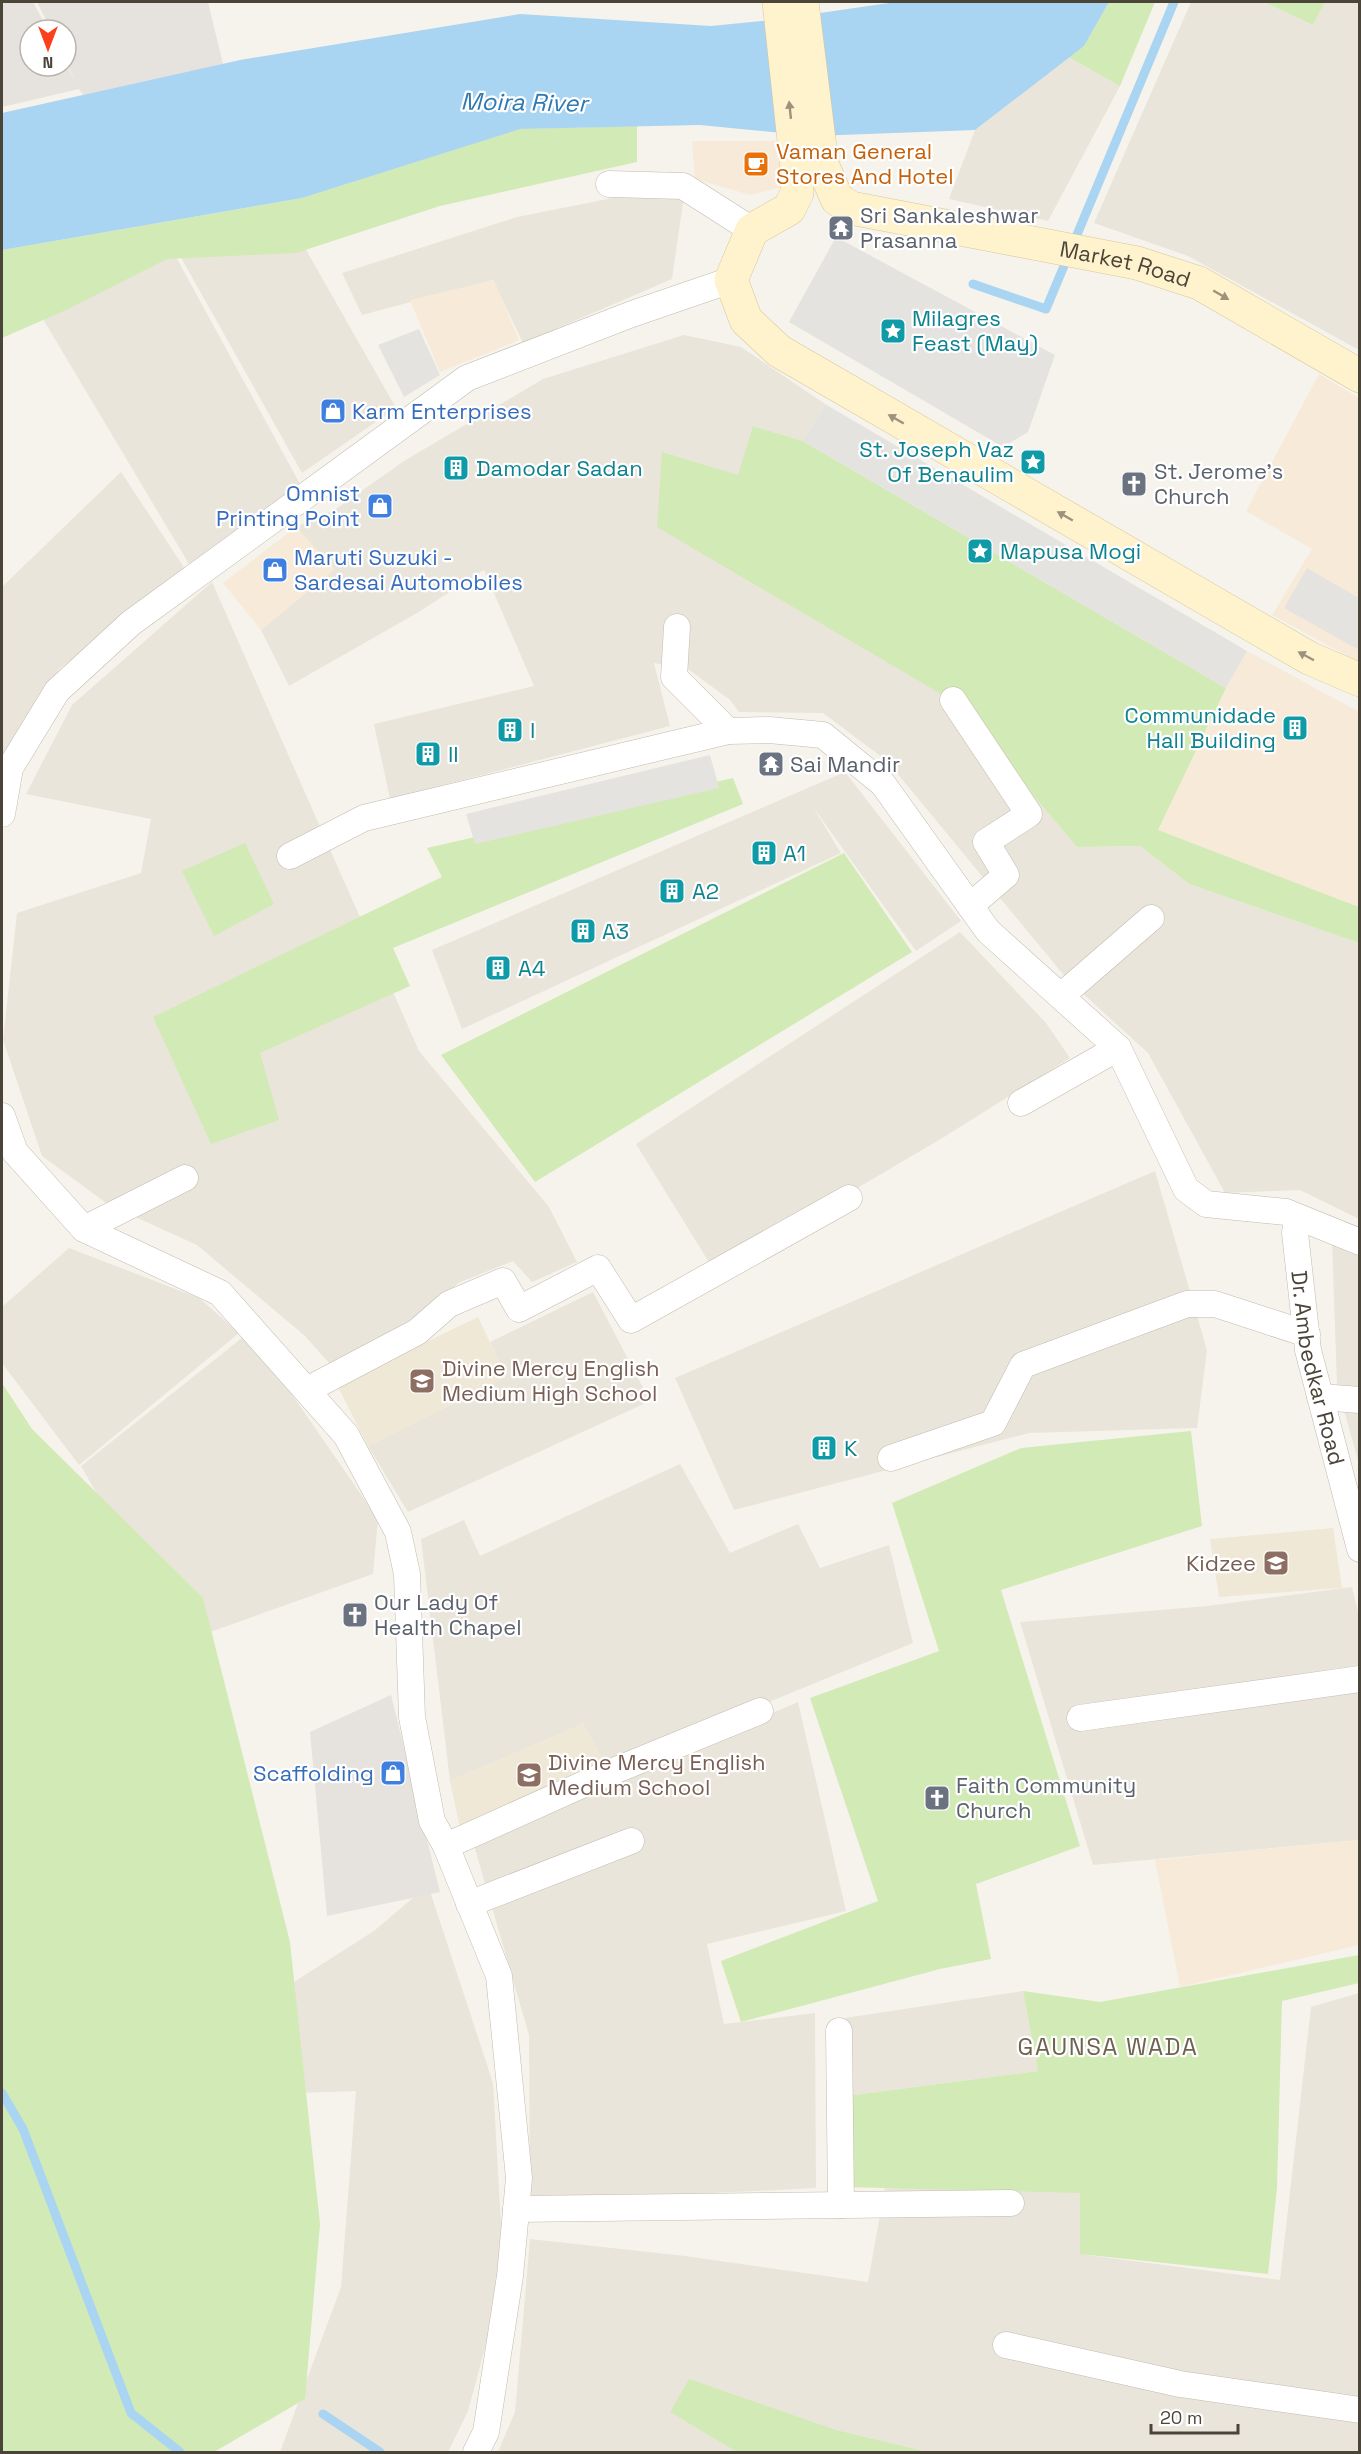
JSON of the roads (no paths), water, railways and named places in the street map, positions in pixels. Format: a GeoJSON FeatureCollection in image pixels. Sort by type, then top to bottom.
{"type":"FeatureCollection","features":[{"type":"Feature","properties":{"kind":"main road"},"geometry":{"type":"LineString","coordinates":[[779,2],[809,166],[837,199],[851,208]]}},
{"type":"Feature","properties":{"kind":"main road"},"geometry":{"type":"LineString","coordinates":[[802,2],[809,166],[789,209],[752,230],[731,280],[746,320],[779,351],[1309,658],[1359,680]]}},
{"type":"Feature","properties":{"kind":"main road","name":"Market Road"},"geometry":{"type":"LineString","coordinates":[[789,209],[818,206],[851,208],[1137,263],[1199,283],[1359,376]]}},
{"type":"Feature","properties":{"kind":"street"},"geometry":{"type":"LineString","coordinates":[[609,184],[682,186],[752,230]]}},
{"type":"Feature","properties":{"kind":"street"},"geometry":{"type":"LineString","coordinates":[[2,814],[10,768],[57,692],[141,616],[467,378],[632,314],[731,280]]}},
{"type":"Feature","properties":{"kind":"street"},"geometry":{"type":"LineString","coordinates":[[677,627],[674,677],[728,731]]}},
{"type":"Feature","properties":{"kind":"street"},"geometry":{"type":"LineString","coordinates":[[953,700],[1029,814],[986,842],[1006,875],[970,906]]}},
{"type":"Feature","properties":{"kind":"street"},"geometry":{"type":"LineString","coordinates":[[290,856],[364,818],[728,731],[769,730],[823,735],[883,784],[988,931],[1118,1048],[1186,1189],[1206,1204],[1286,1212],[1359,1242]]}},
{"type":"Feature","properties":{"kind":"street"},"geometry":{"type":"LineString","coordinates":[[1061,996],[1151,918]]}},
{"type":"Feature","properties":{"kind":"street"},"geometry":{"type":"LineString","coordinates":[[1021,1102],[1118,1048]]}},
{"type":"Feature","properties":{"kind":"street"},"geometry":{"type":"LineString","coordinates":[[2,1116],[15,1152],[84,1229],[220,1293],[346,1435],[398,1532],[407,1574],[412,1717],[432,1821],[446,1846],[499,1976],[519,2178],[510,2276],[486,2432],[476,2452]]}},
{"type":"Feature","properties":{"kind":"street"},"geometry":{"type":"LineString","coordinates":[[84,1229],[185,1178]]}},
{"type":"Feature","properties":{"kind":"street"},"geometry":{"type":"LineString","coordinates":[[307,1390],[417,1332],[449,1304],[503,1281],[519,1308],[598,1268],[631,1320],[849,1198]]}},
{"type":"Feature","properties":{"kind":"street","name":"Dr. Ambedkar Road"},"geometry":{"type":"LineString","coordinates":[[1297,1218],[1295,1233],[1307,1334],[1320,1397],[1359,1549]]}},
{"type":"Feature","properties":{"kind":"street"},"geometry":{"type":"LineString","coordinates":[[891,1458],[993,1423],[1023,1365],[1187,1304],[1215,1304],[1307,1334]]}},
{"type":"Feature","properties":{"kind":"street"},"geometry":{"type":"LineString","coordinates":[[1320,1397],[1359,1400]]}},
{"type":"Feature","properties":{"kind":"street"},"geometry":{"type":"LineString","coordinates":[[1080,1718],[1359,1679]]}},
{"type":"Feature","properties":{"kind":"street"},"geometry":{"type":"LineString","coordinates":[[446,1846],[604,1775],[760,1712]]}},
{"type":"Feature","properties":{"kind":"street"},"geometry":{"type":"LineString","coordinates":[[470,1904],[631,1841]]}},
{"type":"Feature","properties":{"kind":"street"},"geometry":{"type":"LineString","coordinates":[[839,2031],[841,2205]]}},
{"type":"Feature","properties":{"kind":"street"},"geometry":{"type":"LineString","coordinates":[[516,2209],[1011,2203]]}},
{"type":"Feature","properties":{"kind":"street"},"geometry":{"type":"LineString","coordinates":[[1006,2345],[1180,2384],[1359,2410]]}},
{"type":"Feature","properties":{"kind":"water","name":"Moira River"},"geometry":{"type":"Polygon","coordinates":[[[896,2],[1109,2],[1084,46],[975,130],[813,136],[700,125],[520,129],[302,198],[2,250],[2,113],[240,60],[520,14],[711,26],[772,20],[896,2]]]}},
{"type":"Feature","properties":{"kind":"waterway"},"geometry":{"type":"LineString","coordinates":[[973,284],[1046,309],[1174,2]]}},
{"type":"Feature","properties":{"kind":"waterway"},"geometry":{"type":"LineString","coordinates":[[2,2093],[23,2129],[131,2413],[180,2452]]}},
{"type":"Feature","properties":{"kind":"waterway"},"geometry":{"type":"LineString","coordinates":[[323,2414],[380,2452]]}},
{"type":"Feature","properties":{"kind":"place","name":"Vaman General Stores And Hotel"},"geometry":{"type":"Point","coordinates":[756,164]}},
{"type":"Feature","properties":{"kind":"place","name":"Sri Sankaleshwar Prasanna"},"geometry":{"type":"Point","coordinates":[841,228]}},
{"type":"Feature","properties":{"kind":"place","name":"Milagres Feast (May)"},"geometry":{"type":"Point","coordinates":[893,331]}},
{"type":"Feature","properties":{"kind":"place","name":"Karm Enterprises"},"geometry":{"type":"Point","coordinates":[333,411]}},
{"type":"Feature","properties":{"kind":"place","name":"St. Joseph Vaz Of Benaulim"},"geometry":{"type":"Point","coordinates":[1033,462]}},
{"type":"Feature","properties":{"kind":"place","name":"Damodar Sadan"},"geometry":{"type":"Point","coordinates":[456,468]}},
{"type":"Feature","properties":{"kind":"place","name":"St. Jerome's Church"},"geometry":{"type":"Point","coordinates":[1134,484]}},
{"type":"Feature","properties":{"kind":"place","name":"Omnist Printing Point"},"geometry":{"type":"Point","coordinates":[380,506]}},
{"type":"Feature","properties":{"kind":"place","name":"Mapusa Mogi"},"geometry":{"type":"Point","coordinates":[980,551]}},
{"type":"Feature","properties":{"kind":"place","name":"Maruti Suzuki - Sardesai Automobiles"},"geometry":{"type":"Point","coordinates":[275,570]}},
{"type":"Feature","properties":{"kind":"place","name":"Communidade Hall Building"},"geometry":{"type":"Point","coordinates":[1295,728]}},
{"type":"Feature","properties":{"kind":"place","name":"I"},"geometry":{"type":"Point","coordinates":[510,730]}},
{"type":"Feature","properties":{"kind":"place","name":"II"},"geometry":{"type":"Point","coordinates":[428,754]}},
{"type":"Feature","properties":{"kind":"place","name":"Sai Mandir"},"geometry":{"type":"Point","coordinates":[771,764]}},
{"type":"Feature","properties":{"kind":"place","name":"A1"},"geometry":{"type":"Point","coordinates":[764,853]}},
{"type":"Feature","properties":{"kind":"place","name":"A2"},"geometry":{"type":"Point","coordinates":[672,891]}},
{"type":"Feature","properties":{"kind":"place","name":"A3"},"geometry":{"type":"Point","coordinates":[583,931]}},
{"type":"Feature","properties":{"kind":"place","name":"A4"},"geometry":{"type":"Point","coordinates":[498,968]}},
{"type":"Feature","properties":{"kind":"place","name":"Divine Mercy English Medium High School"},"geometry":{"type":"Point","coordinates":[422,1381]}},
{"type":"Feature","properties":{"kind":"place","name":"K"},"geometry":{"type":"Point","coordinates":[824,1448]}},
{"type":"Feature","properties":{"kind":"place","name":"Kidzee"},"geometry":{"type":"Point","coordinates":[1276,1563]}},
{"type":"Feature","properties":{"kind":"place","name":"Our Lady Of Health Chapel"},"geometry":{"type":"Point","coordinates":[355,1615]}},
{"type":"Feature","properties":{"kind":"place","name":"Scaffolding"},"geometry":{"type":"Point","coordinates":[393,1773]}},
{"type":"Feature","properties":{"kind":"place","name":"Divine Mercy English Medium School"},"geometry":{"type":"Point","coordinates":[529,1775]}},
{"type":"Feature","properties":{"kind":"place","name":"Faith Community Church"},"geometry":{"type":"Point","coordinates":[937,1798]}},
{"type":"Feature","properties":{"kind":"district","name":"GAUNSA WADA"},"geometry":{"type":"Point","coordinates":[1108,2046]}}]}
